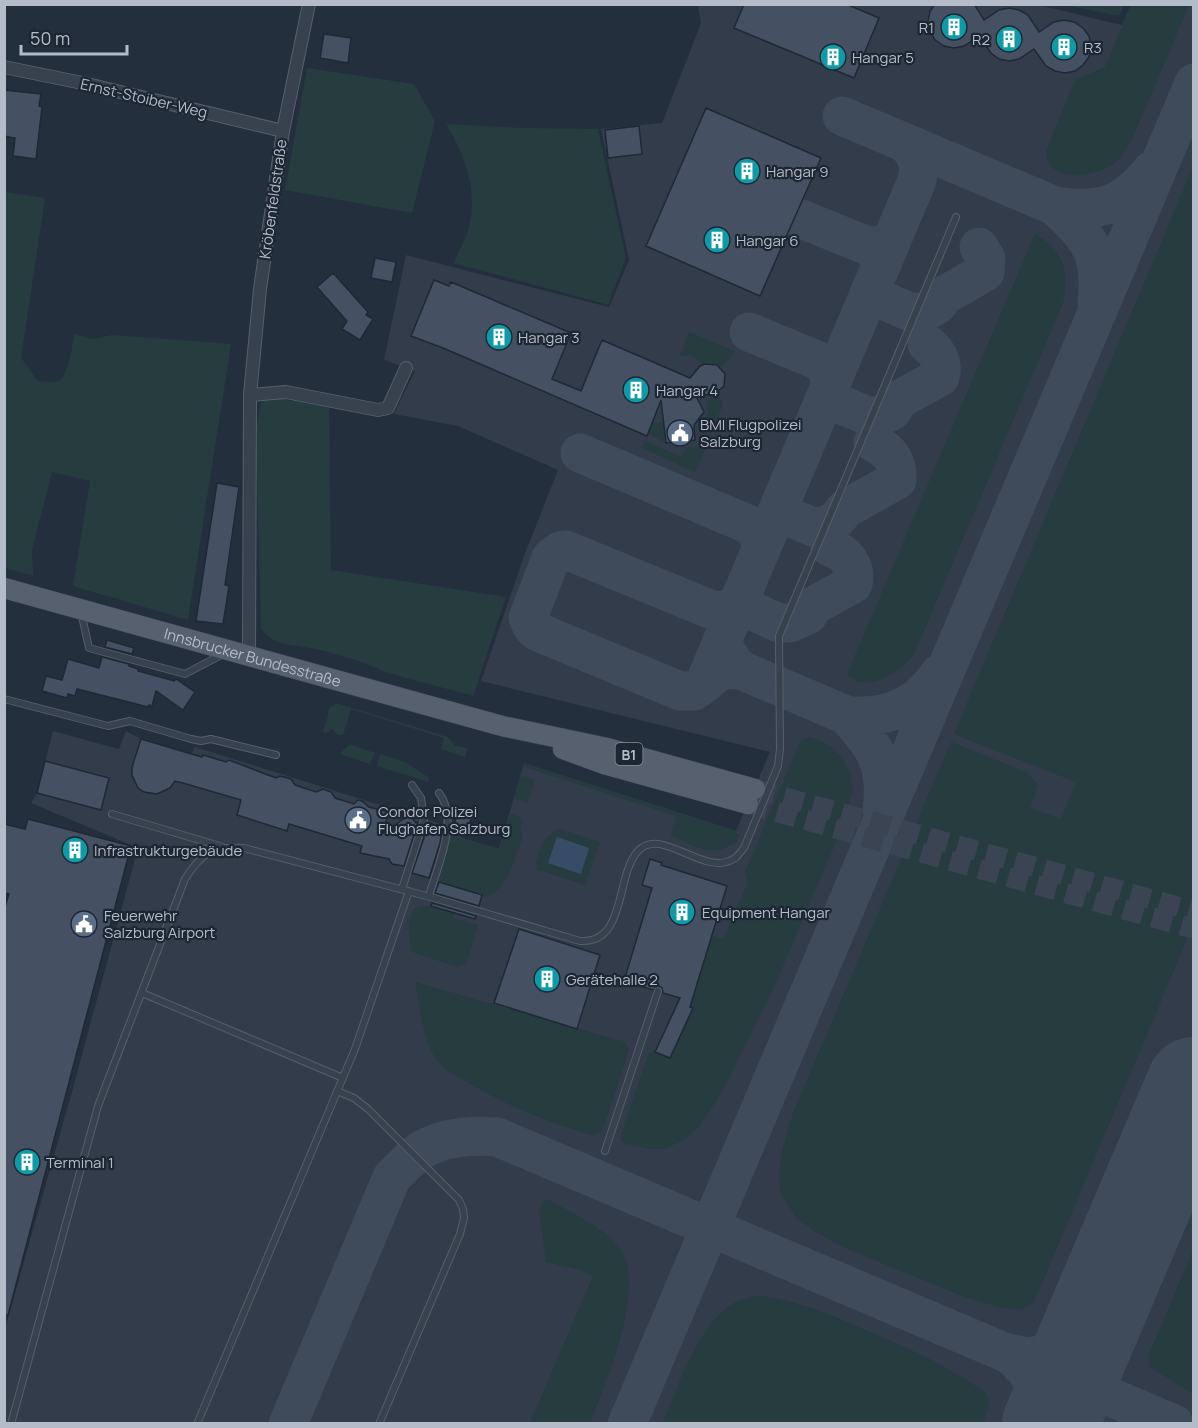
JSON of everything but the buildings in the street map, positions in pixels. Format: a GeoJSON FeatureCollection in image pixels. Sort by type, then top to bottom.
{"type":"FeatureCollection","features":[{"type":"Feature","properties":{"kind":"main road","name":"Innsbrucker Bundesstraße"},"geometry":{"type":"LineString","coordinates":[[8,591],[502,726],[607,748],[694,781],[751,797]]}},
{"type":"Feature","properties":{"kind":"street","name":"Kröbenfeldstraße"},"geometry":{"type":"LineString","coordinates":[[249,657],[250,395],[260,290],[283,131],[309,4]]}},
{"type":"Feature","properties":{"kind":"street","name":"Ernst-Stoiber-Weg"},"geometry":{"type":"LineString","coordinates":[[4,67],[87,84],[283,131]]}},
{"type":"Feature","properties":{"kind":"street"},"geometry":{"type":"LineString","coordinates":[[250,395],[286,392],[378,410],[388,408],[406,368]]}},
{"type":"Feature","properties":{"kind":"lane"},"geometry":{"type":"LineString","coordinates":[[112,814],[224,847],[244,848],[429,896],[589,942],[597,940],[606,933],[612,922],[633,858],[643,847],[657,844],[707,862],[721,863],[735,858],[744,848],[778,766],[780,749],[779,636],[956,217]]}},
{"type":"Feature","properties":{"kind":"lane"},"geometry":{"type":"LineString","coordinates":[[80,609],[89,648],[185,674],[229,651]]}},
{"type":"Feature","properties":{"kind":"lane"},"geometry":{"type":"LineString","coordinates":[[4,699],[108,726],[130,722],[191,739],[201,741],[211,739],[276,755]]}},
{"type":"Feature","properties":{"kind":"lane"},"geometry":{"type":"LineString","coordinates":[[197,1424],[355,1049],[406,890],[424,819],[421,798],[412,785]]}},
{"type":"Feature","properties":{"kind":"lane"},"geometry":{"type":"LineString","coordinates":[[429,896],[447,834],[446,802],[439,793]]}},
{"type":"Feature","properties":{"kind":"lane"},"geometry":{"type":"LineString","coordinates":[[11,1424],[98,1106],[185,879],[195,863],[208,853],[224,847]]}},
{"type":"Feature","properties":{"kind":"lane"},"geometry":{"type":"LineString","coordinates":[[605,1151],[657,991]]}},
{"type":"Feature","properties":{"kind":"lane"},"geometry":{"type":"LineString","coordinates":[[141,993],[343,1078]]}},
{"type":"Feature","properties":{"kind":"lane"},"geometry":{"type":"LineString","coordinates":[[337,1091],[354,1098],[368,1109],[452,1191],[463,1209],[464,1218],[460,1234],[379,1424]]}},
{"type":"Feature","properties":{"kind":"shaded area"},"geometry":{"type":"Polygon","coordinates":[[[1034,4],[1122,25],[1131,5],[1193,5],[1193,1423],[5,1424],[5,1329],[138,848],[31,803],[37,793],[53,731],[119,749],[126,731],[141,739],[191,754],[195,747],[444,825],[465,839],[499,849],[524,763],[736,831],[770,752],[481,681],[524,556],[558,470],[458,426],[394,414],[415,371],[384,360],[406,255],[609,307],[629,260],[601,129],[662,123],[701,23],[698,5],[1034,4]]]}},
{"type":"Feature","properties":{"kind":"green space"},"geometry":{"type":"Polygon","coordinates":[[[1124,4],[1119,16],[1065,5],[1124,4]]]}},
{"type":"Feature","properties":{"kind":"green space"},"geometry":{"type":"Polygon","coordinates":[[[1131,5],[1189,5],[1132,139],[1122,155],[1112,165],[1095,172],[1072,175],[1058,172],[1050,165],[1046,151],[1075,80],[1105,67],[1131,5]]]}},
{"type":"Feature","properties":{"kind":"green space"},"geometry":{"type":"Polygon","coordinates":[[[307,68],[414,84],[435,121],[412,213],[285,190],[307,68]]]}},
{"type":"Feature","properties":{"kind":"green space"},"geometry":{"type":"Polygon","coordinates":[[[446,124],[598,129],[626,258],[608,305],[454,263],[469,228],[472,197],[463,159],[446,124]]]}},
{"type":"Feature","properties":{"kind":"green space"},"geometry":{"type":"Polygon","coordinates":[[[1193,167],[1193,925],[1034,1302],[1020,1310],[1002,1308],[965,1297],[845,1248],[816,1232],[796,1218],[780,1192],[781,1155],[793,1113],[951,742],[1028,773],[1038,785],[1030,808],[1061,819],[1076,782],[954,734],[1193,167]]]}},
{"type":"Feature","properties":{"kind":"green space"},"geometry":{"type":"Polygon","coordinates":[[[4,192],[45,198],[21,358],[38,381],[54,382],[62,379],[69,360],[74,334],[93,339],[112,335],[231,344],[188,620],[73,586],[90,481],[52,472],[32,550],[33,576],[5,568],[4,192]]]}},
{"type":"Feature","properties":{"kind":"green space"},"geometry":{"type":"Polygon","coordinates":[[[1035,234],[1052,247],[1062,263],[1065,281],[1063,303],[914,654],[901,667],[883,678],[864,682],[855,680],[847,674],[1035,234]]]}},
{"type":"Feature","properties":{"kind":"green space"},"geometry":{"type":"Polygon","coordinates":[[[689,332],[734,351],[730,359],[720,367],[712,363],[702,365],[693,356],[680,356],[689,332]]]}},
{"type":"Feature","properties":{"kind":"green space"},"geometry":{"type":"Polygon","coordinates":[[[717,396],[723,404],[707,444],[702,441],[701,425],[708,412],[707,403],[710,398],[717,396]]]}},
{"type":"Feature","properties":{"kind":"green space"},"geometry":{"type":"Polygon","coordinates":[[[272,398],[329,405],[331,570],[506,597],[473,696],[385,672],[338,655],[282,643],[271,638],[261,628],[256,431],[261,402],[272,398]]]}},
{"type":"Feature","properties":{"kind":"green space"},"geometry":{"type":"Polygon","coordinates":[[[664,422],[666,443],[648,434],[653,423],[664,422]]]}},
{"type":"Feature","properties":{"kind":"green space"},"geometry":{"type":"Polygon","coordinates":[[[645,441],[682,457],[686,447],[706,447],[695,472],[642,448],[645,441]]]}},
{"type":"Feature","properties":{"kind":"green space"},"geometry":{"type":"Polygon","coordinates":[[[336,703],[448,737],[455,746],[468,748],[465,757],[441,749],[444,738],[351,709],[343,735],[338,735],[331,728],[325,733],[323,732],[330,708],[336,703]]]}},
{"type":"Feature","properties":{"kind":"green space"},"geometry":{"type":"Polygon","coordinates":[[[810,737],[827,744],[841,756],[849,771],[853,789],[844,823],[774,987],[722,1092],[699,1127],[682,1141],[664,1149],[626,1144],[621,1141],[621,1134],[649,1053],[653,1051],[672,1057],[712,936],[723,939],[748,883],[745,872],[799,744],[802,739],[810,737]]]}},
{"type":"Feature","properties":{"kind":"green space"},"geometry":{"type":"Polygon","coordinates":[[[349,744],[375,753],[370,764],[340,754],[349,744]]]}},
{"type":"Feature","properties":{"kind":"green space"},"geometry":{"type":"Polygon","coordinates":[[[380,754],[405,762],[428,777],[429,782],[377,766],[380,754]]]}},
{"type":"Feature","properties":{"kind":"green space"},"geometry":{"type":"Polygon","coordinates":[[[524,763],[737,831],[736,834],[740,835],[734,845],[731,844],[717,850],[693,846],[671,836],[676,816],[525,767],[524,763]]]}},
{"type":"Feature","properties":{"kind":"green space"},"geometry":{"type":"Polygon","coordinates":[[[521,776],[535,780],[527,803],[514,798],[521,776]]]}},
{"type":"Feature","properties":{"kind":"green space"},"geometry":{"type":"Polygon","coordinates":[[[511,813],[520,817],[522,821],[520,830],[523,837],[509,874],[498,890],[481,897],[482,894],[438,882],[452,832],[465,839],[500,849],[511,813]]]}},
{"type":"Feature","properties":{"kind":"green space"},"geometry":{"type":"Polygon","coordinates":[[[561,829],[600,842],[585,885],[536,869],[538,865],[535,864],[547,838],[561,829]]]}},
{"type":"Feature","properties":{"kind":"green space"},"geometry":{"type":"Polygon","coordinates":[[[420,906],[431,906],[454,913],[453,918],[478,925],[466,964],[457,967],[412,952],[409,920],[411,914],[420,906]]]}},
{"type":"Feature","properties":{"kind":"green space"},"geometry":{"type":"Polygon","coordinates":[[[415,982],[625,1042],[629,1049],[603,1129],[591,1135],[545,1119],[486,1093],[445,1068],[428,1044],[415,982]]]}},
{"type":"Feature","properties":{"kind":"green space"},"geometry":{"type":"Polygon","coordinates":[[[545,1200],[578,1216],[605,1234],[620,1249],[627,1265],[629,1286],[627,1310],[613,1360],[590,1423],[530,1423],[593,1276],[580,1270],[546,1262],[539,1209],[545,1200]]]}},
{"type":"Feature","properties":{"kind":"green space"},"geometry":{"type":"Polygon","coordinates":[[[1193,1250],[1194,1394],[1150,1367],[1148,1357],[1193,1250]]]}},
{"type":"Feature","properties":{"kind":"green space"},"geometry":{"type":"Polygon","coordinates":[[[758,1296],[785,1300],[824,1313],[941,1365],[986,1393],[989,1404],[983,1423],[663,1423],[682,1376],[708,1327],[731,1305],[740,1300],[758,1296]]]}},
{"type":"Feature","properties":{"kind":"water"},"geometry":{"type":"Polygon","coordinates":[[[557,837],[589,848],[581,874],[548,863],[557,837]]]}},
{"type":"Feature","properties":{"kind":"taxiway"},"geometry":{"type":"LineString","coordinates":[[627,1424],[1194,83]]}},
{"type":"Feature","properties":{"kind":"taxiway"},"geometry":{"type":"LineString","coordinates":[[842,116],[1055,206]]}},
{"type":"Feature","properties":{"kind":"taxiway"},"geometry":{"type":"LineString","coordinates":[[704,684],[916,183],[917,162],[913,152],[905,143]]}},
{"type":"Feature","properties":{"kind":"taxiway"},"geometry":{"type":"LineString","coordinates":[[1097,302],[1097,271],[1091,248],[1077,228],[1055,206],[1085,208],[1110,204],[1131,192],[1152,170]]}},
{"type":"Feature","properties":{"kind":"taxiway"},"geometry":{"type":"LineString","coordinates":[[799,218],[868,246],[882,246],[893,237]]}},
{"type":"Feature","properties":{"kind":"taxiway"},"geometry":{"type":"LineString","coordinates":[[869,294],[910,312],[924,312],[937,305],[945,295],[985,272],[986,259],[979,247]]}},
{"type":"Feature","properties":{"kind":"taxiway"},"geometry":{"type":"LineString","coordinates":[[749,332],[819,361],[828,370],[830,387]]}},
{"type":"Feature","properties":{"kind":"taxiway"},"geometry":{"type":"LineString","coordinates":[[825,398],[868,416],[880,416],[892,411],[900,399],[940,377],[939,359],[927,344]]}},
{"type":"Feature","properties":{"kind":"taxiway"},"geometry":{"type":"LineString","coordinates":[[777,512],[813,527],[827,525],[837,519],[845,509],[897,480],[892,457],[873,442]]}},
{"type":"Feature","properties":{"kind":"taxiway"},"geometry":{"type":"LineString","coordinates":[[580,453],[750,525],[759,535],[761,550]]}},
{"type":"Feature","properties":{"kind":"taxiway"},"geometry":{"type":"LineString","coordinates":[[737,604],[779,623],[790,623],[808,615],[813,606],[853,584],[852,566],[849,561],[830,547]]}},
{"type":"Feature","properties":{"kind":"taxiway"},"geometry":{"type":"LineString","coordinates":[[738,602],[727,611],[712,610],[566,550],[560,551],[551,558],[528,618],[538,632],[680,691],[694,691],[716,674],[726,670],[743,671]]}},
{"type":"Feature","properties":{"kind":"taxiway"},"geometry":{"type":"LineString","coordinates":[[727,652],[734,664],[743,671],[846,715]]}},
{"type":"Feature","properties":{"kind":"taxiway"},"geometry":{"type":"LineString","coordinates":[[882,809],[883,780],[877,757],[865,737],[846,715],[873,715],[898,709],[921,695],[939,674]]}},
{"type":"Feature","properties":{"kind":"taxiway"},"geometry":{"type":"LineString","coordinates":[[288,1424],[392,1177],[416,1154],[429,1146],[457,1138],[477,1136],[497,1137],[1174,1424]]}},
{"type":"Feature","properties":{"kind":"taxiway"},"geometry":{"type":"LineString","coordinates":[[1014,1354],[1029,1357],[1050,1353],[1086,1332],[1097,1314]]}},
{"type":"Feature","properties":{"kind":"taxiway"},"geometry":{"type":"LineString","coordinates":[[1008,1353],[1023,1368],[1034,1384],[1042,1402],[1045,1424]]}},
{"type":"Feature","properties":{"kind":"runway"},"geometry":{"type":"LineString","coordinates":[[1050,1424],[1194,1085]]}},
{"type":"Feature","properties":{"kind":"tunnel"},"geometry":{"type":"LineString","coordinates":[[755,789],[1194,911]]}},
{"type":"Feature","properties":{"kind":"tunnel"},"geometry":{"type":"LineString","coordinates":[[748,804],[1194,929]]}},
{"type":"Feature","properties":{"kind":"place","name":"R1"},"geometry":{"type":"Point","coordinates":[954,27]}},
{"type":"Feature","properties":{"kind":"place","name":"R2"},"geometry":{"type":"Point","coordinates":[1009,39]}},
{"type":"Feature","properties":{"kind":"place","name":"R3"},"geometry":{"type":"Point","coordinates":[1064,47]}},
{"type":"Feature","properties":{"kind":"place","name":"Hangar 5"},"geometry":{"type":"Point","coordinates":[833,57]}},
{"type":"Feature","properties":{"kind":"place","name":"Hangar 9"},"geometry":{"type":"Point","coordinates":[747,171]}},
{"type":"Feature","properties":{"kind":"place","name":"Hangar 6"},"geometry":{"type":"Point","coordinates":[717,240]}},
{"type":"Feature","properties":{"kind":"place","name":"Hangar 3"},"geometry":{"type":"Point","coordinates":[499,337]}},
{"type":"Feature","properties":{"kind":"place","name":"Hangar 4"},"geometry":{"type":"Point","coordinates":[636,390]}},
{"type":"Feature","properties":{"kind":"place","name":"BMI Flugpolizei Salzburg"},"geometry":{"type":"Point","coordinates":[680,433]}},
{"type":"Feature","properties":{"kind":"place","name":"Condor Polizei Flughafen Salzburg"},"geometry":{"type":"Point","coordinates":[358,820]}},
{"type":"Feature","properties":{"kind":"place","name":"Infrastrukturgebäude"},"geometry":{"type":"Point","coordinates":[75,850]}},
{"type":"Feature","properties":{"kind":"place","name":"Equipment Hangar"},"geometry":{"type":"Point","coordinates":[682,912]}},
{"type":"Feature","properties":{"kind":"place","name":"Feuerwehr Salzburg Airport"},"geometry":{"type":"Point","coordinates":[84,924]}},
{"type":"Feature","properties":{"kind":"place","name":"Gerätehalle 2"},"geometry":{"type":"Point","coordinates":[547,979]}},
{"type":"Feature","properties":{"kind":"place","name":"Terminal 1"},"geometry":{"type":"Point","coordinates":[27,1162]}}]}
